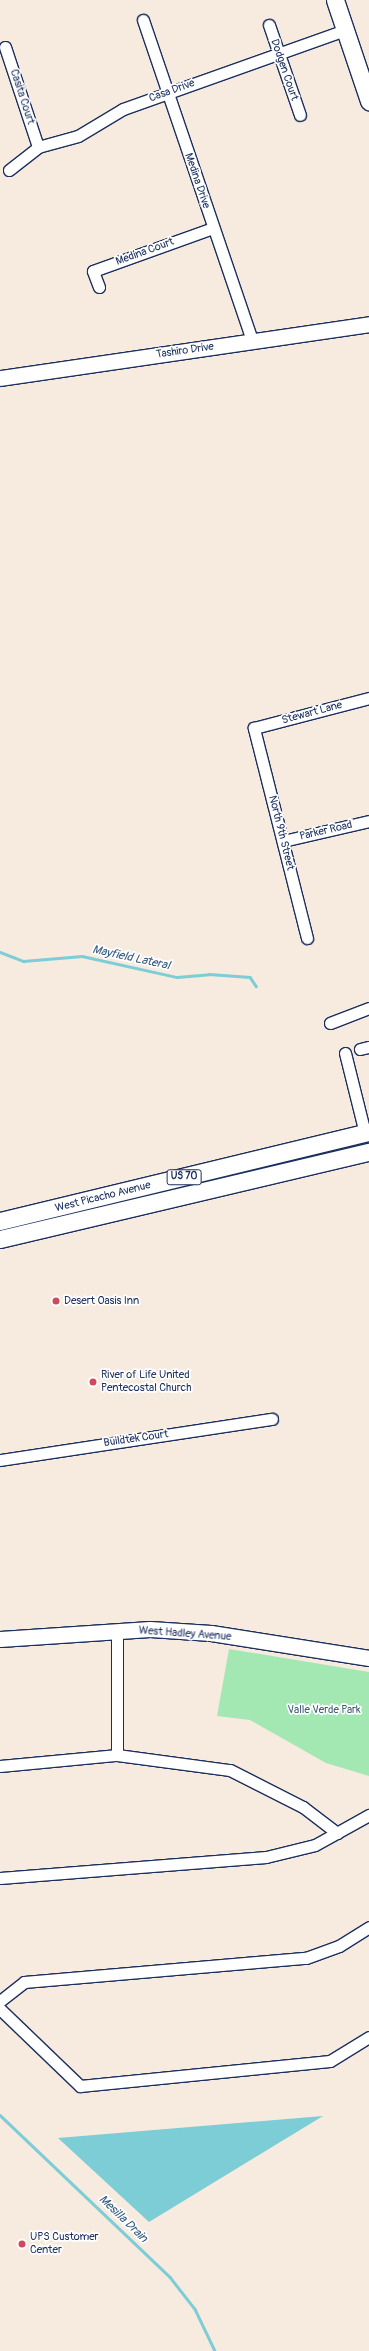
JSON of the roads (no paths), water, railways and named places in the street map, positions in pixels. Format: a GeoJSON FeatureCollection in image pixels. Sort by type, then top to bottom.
{"type":"FeatureCollection","features":[{"type":"Feature","properties":{"kind":"main road"},"geometry":{"type":"LineString","coordinates":[[335,0],[345,30],[366,79],[369,101]]}},
{"type":"Feature","properties":{"kind":"main road","name":"West Picacho Avenue"},"geometry":{"type":"LineString","coordinates":[[0,1222],[367,1133]]}},
{"type":"Feature","properties":{"kind":"main road","name":"West Picacho Avenue"},"geometry":{"type":"LineString","coordinates":[[0,1239],[369,1152]]}},
{"type":"Feature","properties":{"kind":"street","name":"Medina Drive"},"geometry":{"type":"LineString","coordinates":[[143,20],[252,341]]}},
{"type":"Feature","properties":{"kind":"street","name":"Dodgen Court"},"geometry":{"type":"LineString","coordinates":[[268,25],[300,115]]}},
{"type":"Feature","properties":{"kind":"street","name":"Casa Drive"},"geometry":{"type":"LineString","coordinates":[[9,170],[38,147],[78,136],[123,110],[167,92],[279,55],[345,30]]}},
{"type":"Feature","properties":{"kind":"street","name":"Casita Court"},"geometry":{"type":"LineString","coordinates":[[5,47],[38,147]]}},
{"type":"Feature","properties":{"kind":"street","name":"Medina Court"},"geometry":{"type":"LineString","coordinates":[[99,287],[93,271],[213,228]]}},
{"type":"Feature","properties":{"kind":"street","name":"Tashiro Drive"},"geometry":{"type":"LineString","coordinates":[[0,378],[369,324]]}},
{"type":"Feature","properties":{"kind":"street","name":"Stewart Lane"},"geometry":{"type":"LineString","coordinates":[[254,728],[369,698]]}},
{"type":"Feature","properties":{"kind":"street","name":"North 9th Street"},"geometry":{"type":"LineString","coordinates":[[254,728],[307,938]]}},
{"type":"Feature","properties":{"kind":"street","name":"Parker Road"},"geometry":{"type":"LineString","coordinates":[[283,841],[369,821]]}},
{"type":"Feature","properties":{"kind":"street"},"geometry":{"type":"LineString","coordinates":[[330,1023],[369,1008]]}},
{"type":"Feature","properties":{"kind":"street"},"geometry":{"type":"LineString","coordinates":[[345,1053],[367,1133]]}},
{"type":"Feature","properties":{"kind":"street","name":"Buildtek Court"},"geometry":{"type":"LineString","coordinates":[[0,1460],[272,1419]]}},
{"type":"Feature","properties":{"kind":"street","name":"West Hadley Avenue"},"geometry":{"type":"LineString","coordinates":[[0,1639],[150,1629],[211,1633],[369,1658]]}},
{"type":"Feature","properties":{"kind":"street"},"geometry":{"type":"LineString","coordinates":[[117,1631],[117,1755]]}},
{"type":"Feature","properties":{"kind":"street"},"geometry":{"type":"LineString","coordinates":[[0,1766],[117,1755],[230,1770],[304,1807],[337,1833]]}},
{"type":"Feature","properties":{"kind":"street"},"geometry":{"type":"LineString","coordinates":[[0,1878],[266,1857],[315,1845],[369,1815]]}},
{"type":"Feature","properties":{"kind":"street"},"geometry":{"type":"LineString","coordinates":[[0,2001],[24,1982],[306,1958],[339,1946],[369,1927]]}},
{"type":"Feature","properties":{"kind":"street"},"geometry":{"type":"LineString","coordinates":[[0,2009],[80,2086],[330,2061],[369,2037]]}},
{"type":"Feature","properties":{"kind":"water"},"geometry":{"type":"Polygon","coordinates":[[[323,2116],[149,2222],[58,2138],[323,2116]]]}},
{"type":"Feature","properties":{"kind":"waterway","name":"Mayfield Lateral"},"geometry":{"type":"LineString","coordinates":[[0,952],[23,961],[82,956],[177,977],[209,974],[250,977],[256,986]]}},
{"type":"Feature","properties":{"kind":"waterway","name":"Mesilla Drain"},"geometry":{"type":"LineString","coordinates":[[0,2115],[170,2277],[195,2309],[215,2351]]}},
{"type":"Feature","properties":{"kind":"place","name":"Desert Oasis Inn"},"geometry":{"type":"Point","coordinates":[56,1301]}},
{"type":"Feature","properties":{"kind":"place","name":"River of Life United Pentecostal Church"},"geometry":{"type":"Point","coordinates":[93,1382]}},
{"type":"Feature","properties":{"kind":"place","name":"UPS Customer Center"},"geometry":{"type":"Point","coordinates":[22,2244]}},
{"type":"Feature","properties":{"kind":"park label","name":"Valle Verde Park"},"geometry":{"type":"Point","coordinates":[324,1710]}}]}
